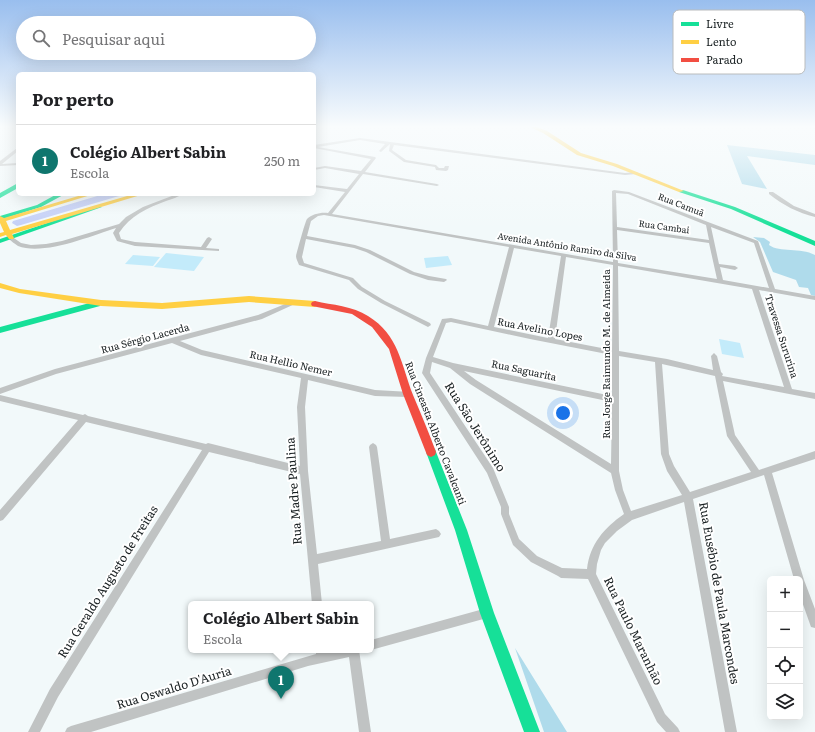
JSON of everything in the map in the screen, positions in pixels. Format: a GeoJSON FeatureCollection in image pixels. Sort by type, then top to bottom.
{"type":"FeatureCollection","features":[{"type":"Feature","properties":{"kind":"main road"},"geometry":{"type":"LineString","coordinates":[[600,161],[636,173],[668,187],[740,210],[815,244]]}},
{"type":"Feature","properties":{"kind":"main road"},"geometry":{"type":"LineString","coordinates":[[0,196],[16,186]]}},
{"type":"Feature","properties":{"kind":"main road"},"geometry":{"type":"LineString","coordinates":[[0,240],[4,226],[58,196]]}},
{"type":"Feature","properties":{"kind":"main road"},"geometry":{"type":"LineString","coordinates":[[4,226],[86,196]]}},
{"type":"Feature","properties":{"kind":"main road"},"geometry":{"type":"LineString","coordinates":[[4,226],[111,203],[134,196]]}},
{"type":"Feature","properties":{"kind":"main road","name":"Rua Cineasta Alberto Cavalcanti"},"geometry":{"type":"LineString","coordinates":[[0,285],[19,291],[101,304],[162,306],[248,299],[326,305],[354,312],[375,325],[394,348],[408,394],[461,530],[487,613],[532,732]]}},
{"type":"Feature","properties":{"kind":"main road"},"geometry":{"type":"LineString","coordinates":[[0,330],[101,304]]}},
{"type":"Feature","properties":{"kind":"street"},"geometry":{"type":"LineString","coordinates":[[329,215],[372,161]]}},
{"type":"Feature","properties":{"kind":"street"},"geometry":{"type":"LineString","coordinates":[[406,161],[436,166]]}},
{"type":"Feature","properties":{"kind":"street"},"geometry":{"type":"LineString","coordinates":[[529,161],[619,173],[636,173]]}},
{"type":"Feature","properties":{"kind":"street"},"geometry":{"type":"LineString","coordinates":[[0,164],[16,164]]}},
{"type":"Feature","properties":{"kind":"street"},"geometry":{"type":"LineString","coordinates":[[316,169],[323,167],[436,185]]}},
{"type":"Feature","properties":{"kind":"street"},"geometry":{"type":"LineString","coordinates":[[316,186],[348,191]]}},
{"type":"Feature","properties":{"kind":"street","name":"Rua Camuã"},"geometry":{"type":"LineString","coordinates":[[615,190],[629,193],[708,224],[720,282]]}},
{"type":"Feature","properties":{"kind":"street","name":"Rua Jorge Raimundo M. de Almeida"},"geometry":{"type":"LineString","coordinates":[[615,190],[615,471],[619,490],[629,516]]}},
{"type":"Feature","properties":{"kind":"street"},"geometry":{"type":"LineString","coordinates":[[771,194],[786,205],[798,211],[815,216]]}},
{"type":"Feature","properties":{"kind":"street"},"geometry":{"type":"LineString","coordinates":[[4,226],[15,243],[23,246],[47,246],[119,226],[132,215],[176,196]]}},
{"type":"Feature","properties":{"kind":"street","name":"Avenida Antônio Ramiro da Silva"},"geometry":{"type":"LineString","coordinates":[[304,237],[310,220],[315,216],[329,215],[815,298]]}},
{"type":"Feature","properties":{"kind":"street"},"geometry":{"type":"LineString","coordinates":[[708,224],[756,242],[774,291]]}},
{"type":"Feature","properties":{"kind":"street"},"geometry":{"type":"LineString","coordinates":[[119,226],[116,233],[117,237],[125,242],[217,250]]}},
{"type":"Feature","properties":{"kind":"street","name":"Rua Cambai"},"geometry":{"type":"LineString","coordinates":[[615,228],[711,242]]}},
{"type":"Feature","properties":{"kind":"street"},"geometry":{"type":"LineString","coordinates":[[428,325],[383,302],[360,288],[351,279],[304,266],[299,257],[304,237],[355,247],[412,273],[428,278],[444,280]]}},
{"type":"Feature","properties":{"kind":"street"},"geometry":{"type":"LineString","coordinates":[[202,248],[209,239]]}},
{"type":"Feature","properties":{"kind":"street"},"geometry":{"type":"LineString","coordinates":[[490,329],[512,247]]}},
{"type":"Feature","properties":{"kind":"street"},"geometry":{"type":"LineString","coordinates":[[551,341],[564,255]]}},
{"type":"Feature","properties":{"kind":"street"},"geometry":{"type":"LineString","coordinates":[[717,265],[735,268]]}},
{"type":"Feature","properties":{"kind":"street","name":"Travessa Sururina"},"geometry":{"type":"LineString","coordinates":[[755,288],[789,391]]}},
{"type":"Feature","properties":{"kind":"street","name":"Rua Sérgio Lacerda"},"geometry":{"type":"LineString","coordinates":[[0,391],[55,372],[260,317],[295,302]]}},
{"type":"Feature","properties":{"kind":"street","name":"Rua Avelino Lopes"},"geometry":{"type":"LineString","coordinates":[[429,358],[444,321],[451,320],[490,329],[658,361],[755,385],[815,396]]}},
{"type":"Feature","properties":{"kind":"street","name":"Rua Hellio Nemer"},"geometry":{"type":"LineString","coordinates":[[173,341],[201,352],[375,393],[408,394]]}},
{"type":"Feature","properties":{"kind":"street"},"geometry":{"type":"LineString","coordinates":[[714,356],[731,436],[756,473]]}},
{"type":"Feature","properties":{"kind":"street","name":"Rua Saguarita"},"geometry":{"type":"LineString","coordinates":[[429,358],[452,366],[615,400]]}},
{"type":"Feature","properties":{"kind":"street","name":"Rua São Jerônimo"},"geometry":{"type":"LineString","coordinates":[[429,358],[426,373],[490,471],[505,507],[505,514],[516,542],[534,559],[561,573],[591,574]]}},
{"type":"Feature","properties":{"kind":"street"},"geometry":{"type":"LineString","coordinates":[[658,361],[665,454],[670,468],[688,497]]}},
{"type":"Feature","properties":{"kind":"street"},"geometry":{"type":"LineString","coordinates":[[452,366],[473,382],[615,471]]}},
{"type":"Feature","properties":{"kind":"street","name":"Rua Madre Paulina"},"geometry":{"type":"LineString","coordinates":[[305,377],[301,407],[304,471],[317,601]]}},
{"type":"Feature","properties":{"kind":"street"},"geometry":{"type":"LineString","coordinates":[[0,398],[304,471]]}},
{"type":"Feature","properties":{"kind":"street"},"geometry":{"type":"LineString","coordinates":[[0,517],[85,418]]}},
{"type":"Feature","properties":{"kind":"street","name":"Rua Geraldo Augusto de Freitas"},"geometry":{"type":"LineString","coordinates":[[34,732],[54,692],[208,447]]}},
{"type":"Feature","properties":{"kind":"street"},"geometry":{"type":"LineString","coordinates":[[373,448],[386,545]]}},
{"type":"Feature","properties":{"kind":"street","name":"Rua Eusébio de Paula Marcondes"},"geometry":{"type":"LineString","coordinates":[[731,732],[688,497],[756,473],[815,455]]}},
{"type":"Feature","properties":{"kind":"street"},"geometry":{"type":"LineString","coordinates":[[767,470],[798,576]]}},
{"type":"Feature","properties":{"kind":"street","name":"Rua Paulo Maranhão"},"geometry":{"type":"LineString","coordinates":[[674,732],[661,718],[591,574],[592,559],[598,544],[608,531],[629,516],[688,497]]}},
{"type":"Feature","properties":{"kind":"street"},"geometry":{"type":"LineString","coordinates":[[313,560],[436,534]]}},
{"type":"Feature","properties":{"kind":"street"},"geometry":{"type":"LineString","coordinates":[[803,591],[815,623]]}},
{"type":"Feature","properties":{"kind":"street"},"geometry":{"type":"LineString","coordinates":[[374,644],[487,613]]}},
{"type":"Feature","properties":{"kind":"street"},"geometry":{"type":"LineString","coordinates":[[354,653],[366,732]]}},
{"type":"Feature","properties":{"kind":"street","name":"Rua Oswaldo D'Auria"},"geometry":{"type":"LineString","coordinates":[[71,732],[321,654]]}},
{"type":"Feature","properties":{"kind":"shaded area"},"geometry":{"type":"Polygon","coordinates":[[[733,161],[750,161],[767,189],[742,184],[733,161]]]}},
{"type":"Feature","properties":{"kind":"shaded area"},"geometry":{"type":"Polygon","coordinates":[[[786,161],[815,161],[815,165],[786,161]]]}},
{"type":"Feature","properties":{"kind":"shaded area"},"geometry":{"type":"Polygon","coordinates":[[[753,237],[764,238],[770,242],[769,245],[779,249],[803,251],[815,255],[815,296],[811,295],[808,288],[799,287],[796,280],[773,272],[760,242],[753,237]]]}},
{"type":"Feature","properties":{"kind":"shaded area"},"geometry":{"type":"Polygon","coordinates":[[[166,253],[204,257],[194,271],[154,267],[166,253]]]}},
{"type":"Feature","properties":{"kind":"shaded area"},"geometry":{"type":"Polygon","coordinates":[[[133,255],[160,257],[153,266],[125,264],[133,255]]]}},
{"type":"Feature","properties":{"kind":"shaded area"},"geometry":{"type":"Polygon","coordinates":[[[448,256],[452,265],[426,268],[424,258],[448,256]]]}},
{"type":"Feature","properties":{"kind":"shaded area"},"geometry":{"type":"Polygon","coordinates":[[[719,339],[740,343],[744,358],[722,354],[719,339]]]}},
{"type":"Feature","properties":{"kind":"shaded area"},"geometry":{"type":"Polygon","coordinates":[[[515,648],[567,732],[544,732],[515,648]]]}},
{"type":"Feature","properties":{"kind":"waterway"},"geometry":{"type":"LineString","coordinates":[[17,223],[108,196]]}},
{"type":"Feature","properties":{"kind":"traffic: fast"},"geometry":{"type":"LineString","coordinates":[[0,196],[16,186]]}},
{"type":"Feature","properties":{"kind":"traffic: fast"},"geometry":{"type":"LineString","coordinates":[[681,191],[733,208],[815,244]]}},
{"type":"Feature","properties":{"kind":"traffic: fast"},"geometry":{"type":"LineString","coordinates":[[0,218],[39,206],[58,196]]}},
{"type":"Feature","properties":{"kind":"traffic: fast"},"geometry":{"type":"LineString","coordinates":[[0,241],[99,207]]}},
{"type":"Feature","properties":{"kind":"traffic: fast"},"geometry":{"type":"LineString","coordinates":[[0,330],[97,304]]}},
{"type":"Feature","properties":{"kind":"traffic: fast"},"geometry":{"type":"LineString","coordinates":[[431,452],[461,530],[487,613],[532,732]]}},
{"type":"Feature","properties":{"kind":"traffic: slow"},"geometry":{"type":"LineString","coordinates":[[602,161],[681,191]]}},
{"type":"Feature","properties":{"kind":"traffic: slow"},"geometry":{"type":"LineString","coordinates":[[0,221],[84,196]]}},
{"type":"Feature","properties":{"kind":"traffic: slow"},"geometry":{"type":"LineString","coordinates":[[0,235],[134,196]]}},
{"type":"Feature","properties":{"kind":"traffic: slow"},"geometry":{"type":"LineString","coordinates":[[1,218],[11,238]]}},
{"type":"Feature","properties":{"kind":"traffic: slow"},"geometry":{"type":"LineString","coordinates":[[0,285],[19,291],[101,303],[162,306],[249,299],[315,304]]}},
{"type":"Feature","properties":{"kind":"traffic: jam"},"geometry":{"type":"LineString","coordinates":[[315,304],[354,312],[375,325],[393,348],[408,394],[431,452]]}},
{"type":"Feature","properties":{"kind":"place","name":"Colégio Albert Sabin"},"geometry":{"type":"Point","coordinates":[281,699]}}]}
